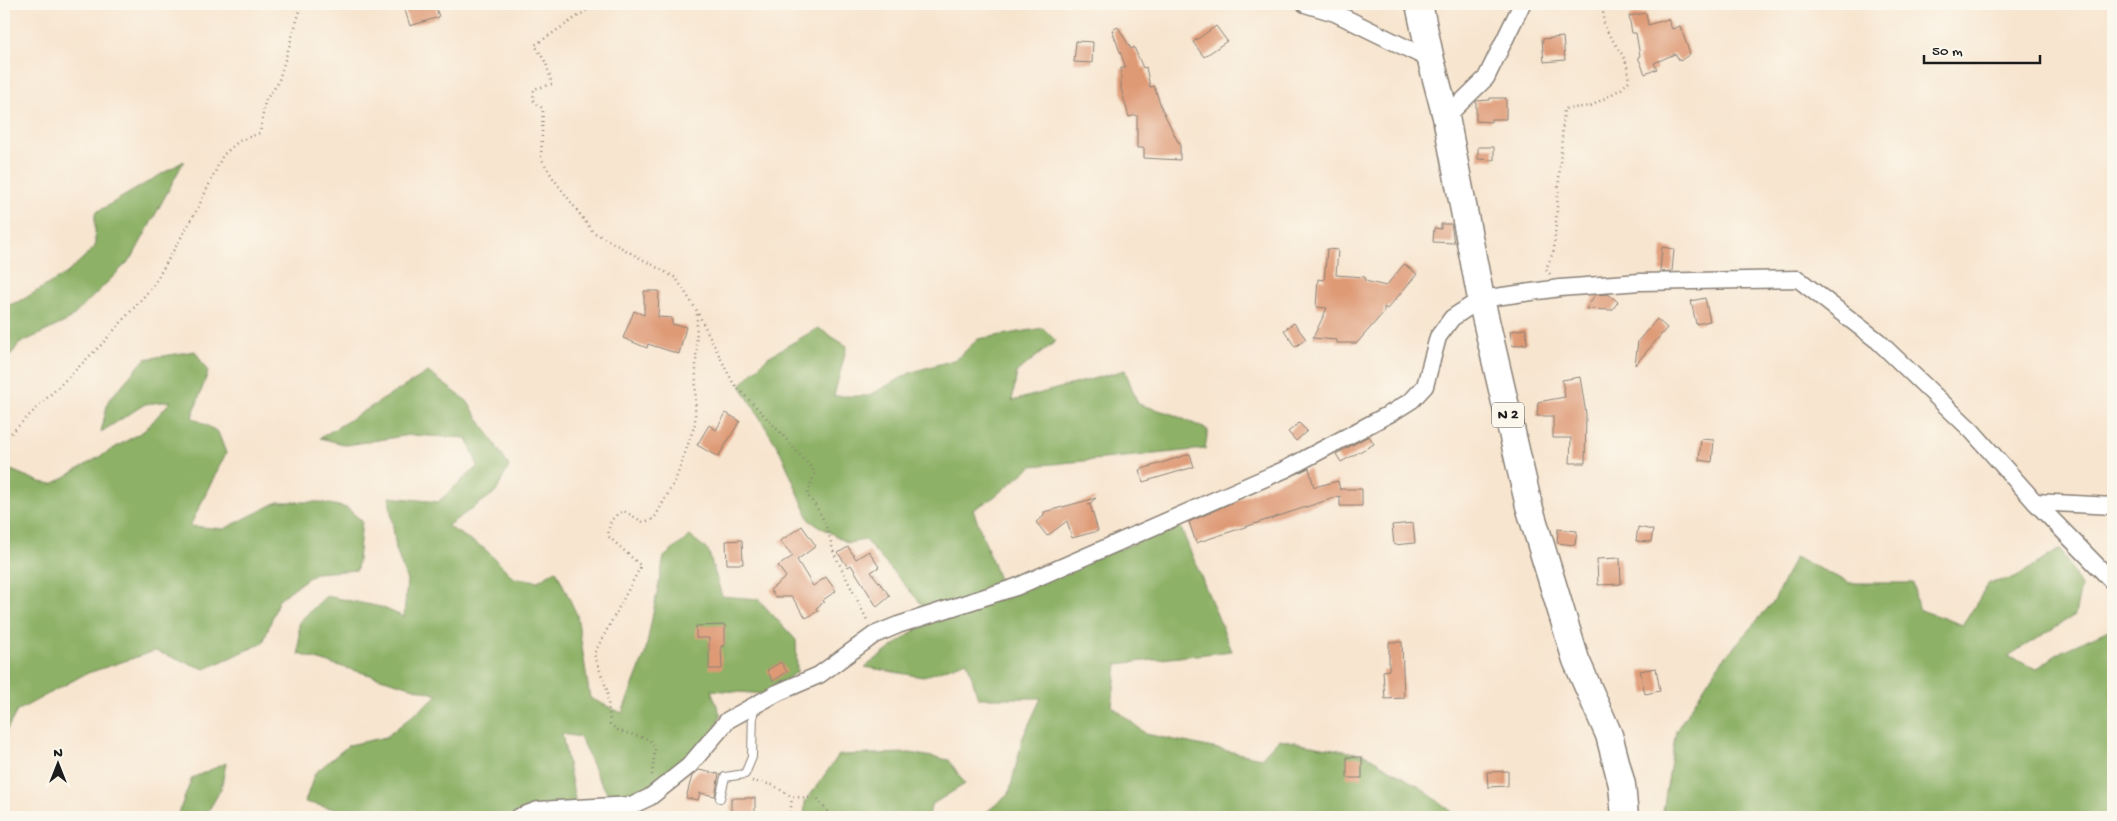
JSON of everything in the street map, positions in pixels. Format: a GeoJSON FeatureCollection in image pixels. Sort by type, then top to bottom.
{"type":"FeatureCollection","features":[{"type":"Feature","properties":{"kind":"main road","name":"N 2"},"geometry":{"type":"LineString","coordinates":[[1419,4],[1446,117],[1480,299],[1529,506],[1573,651],[1609,735],[1622,785],[1625,817]]}},
{"type":"Feature","properties":{"kind":"street"},"geometry":{"type":"LineString","coordinates":[[1305,4],[1335,13],[1431,60]]}},
{"type":"Feature","properties":{"kind":"street"},"geometry":{"type":"LineString","coordinates":[[1446,117],[1486,78],[1522,4]]}},
{"type":"Feature","properties":{"kind":"street"},"geometry":{"type":"LineString","coordinates":[[520,817],[538,810],[632,808],[650,797],[689,766],[728,720],[753,706],[820,675],[874,635],[898,625],[1016,587],[1286,469],[1393,412],[1412,400],[1425,386],[1438,337],[1452,318],[1480,299],[1560,288],[1640,282],[1798,278],[1878,341],[1972,431],[2035,502],[2113,582]]}},
{"type":"Feature","properties":{"kind":"street"},"geometry":{"type":"LineString","coordinates":[[2035,502],[2113,506]]}},
{"type":"Feature","properties":{"kind":"lane"},"geometry":{"type":"LineString","coordinates":[[720,798],[723,782],[726,777],[745,774],[752,757],[753,706]]}},
{"type":"Feature","properties":{"kind":"path"},"geometry":{"type":"LineString","coordinates":[[4,440],[103,343],[154,286],[198,208],[223,155],[239,141],[260,133],[265,101],[278,83],[302,4]]}},
{"type":"Feature","properties":{"kind":"path"},"geometry":{"type":"LineString","coordinates":[[593,4],[593,6],[535,45],[546,63],[552,84],[534,89],[533,100],[543,109],[541,158],[553,178],[593,232],[676,278],[697,311],[733,383],[780,432],[814,472],[807,495],[818,507],[833,551],[874,635]]}},
{"type":"Feature","properties":{"kind":"path"},"geometry":{"type":"LineString","coordinates":[[1560,288],[1546,269],[1554,250],[1564,109],[1591,106],[1621,89],[1629,81],[1626,60],[1603,25],[1604,6],[1606,4]]}},
{"type":"Feature","properties":{"kind":"path"},"geometry":{"type":"LineString","coordinates":[[650,797],[655,748],[649,739],[618,732],[610,724],[607,690],[594,654],[641,566],[608,536],[608,525],[614,515],[624,511],[643,522],[654,519],[676,479],[695,424],[697,311]]}},
{"type":"Feature","properties":{"kind":"path"},"geometry":{"type":"LineString","coordinates":[[723,782],[746,780],[773,785],[792,797],[817,798],[832,817]]}},
{"type":"Feature","properties":{"kind":"path"},"geometry":{"type":"LineString","coordinates":[[790,817],[792,797]]}},
{"type":"Feature","properties":{"kind":"green space"},"geometry":{"type":"Polygon","coordinates":[[[184,161],[132,258],[69,320],[19,344],[4,364],[4,307],[22,300],[67,273],[95,247],[95,213],[184,161]]]}},
{"type":"Feature","properties":{"kind":"green space"},"geometry":{"type":"Polygon","coordinates":[[[818,328],[847,346],[834,396],[868,396],[912,372],[957,359],[978,339],[1043,328],[1056,341],[1017,372],[1012,401],[1125,370],[1138,404],[1172,414],[1208,430],[1205,449],[1032,466],[994,497],[973,510],[1004,593],[1180,526],[1232,651],[1117,664],[1112,706],[1146,734],[1261,758],[1279,739],[1366,755],[1418,786],[1459,817],[980,817],[1009,794],[1023,737],[1041,698],[978,698],[967,661],[923,677],[865,667],[933,617],[865,540],[848,543],[810,521],[781,453],[740,385],[768,357],[818,328]]]}},
{"type":"Feature","properties":{"kind":"green space"},"geometry":{"type":"Polygon","coordinates":[[[195,351],[208,372],[192,417],[218,432],[226,453],[190,526],[224,529],[278,502],[320,502],[347,508],[362,521],[357,570],[315,573],[279,599],[263,643],[205,669],[155,651],[85,674],[17,711],[4,735],[4,467],[40,482],[53,484],[145,430],[171,401],[145,404],[101,432],[108,401],[145,359],[195,351]]]}},
{"type":"Feature","properties":{"kind":"green space"},"geometry":{"type":"Polygon","coordinates":[[[428,372],[467,401],[509,466],[496,492],[447,526],[485,549],[514,578],[538,581],[556,570],[577,615],[590,698],[622,713],[645,654],[664,557],[690,536],[708,550],[722,596],[758,599],[796,640],[797,672],[765,694],[711,690],[721,716],[707,747],[673,768],[643,794],[612,800],[598,778],[580,737],[562,734],[575,799],[571,817],[338,817],[339,810],[305,802],[315,773],[349,745],[386,737],[438,695],[299,654],[299,622],[326,596],[381,607],[404,617],[407,581],[396,549],[389,497],[438,502],[478,466],[467,438],[410,435],[347,445],[320,438],[428,372]]]}},
{"type":"Feature","properties":{"kind":"green space"},"geometry":{"type":"Polygon","coordinates":[[[2060,549],[2081,586],[2075,615],[2008,656],[2036,669],[2062,651],[2113,628],[2113,817],[1662,817],[1676,731],[1719,664],[1774,601],[1795,557],[1850,583],[1913,583],[1918,609],[1963,625],[1989,583],[2015,578],[2060,549]]]}},
{"type":"Feature","properties":{"kind":"green space"},"geometry":{"type":"Polygon","coordinates":[[[910,753],[949,760],[965,784],[931,805],[929,817],[804,817],[805,802],[839,755],[910,753]]]}},
{"type":"Feature","properties":{"kind":"green space"},"geometry":{"type":"Polygon","coordinates":[[[226,763],[221,789],[205,817],[177,817],[192,778],[226,763]]]}},
{"type":"Feature","properties":{"kind":"building"},"geometry":{"type":"Polygon","coordinates":[[[403,4],[435,4],[439,17],[410,26],[403,4]]]}},
{"type":"Feature","properties":{"kind":"building"},"geometry":{"type":"Polygon","coordinates":[[[1646,13],[1648,25],[1668,19],[1672,29],[1680,26],[1690,54],[1680,61],[1675,54],[1654,63],[1657,69],[1645,74],[1638,57],[1640,56],[1636,33],[1632,33],[1629,16],[1646,13]]]}},
{"type":"Feature","properties":{"kind":"building"},"geometry":{"type":"Polygon","coordinates":[[[1216,26],[1227,41],[1204,57],[1193,42],[1216,26]]]}},
{"type":"Feature","properties":{"kind":"building"},"geometry":{"type":"Polygon","coordinates":[[[1118,27],[1131,49],[1134,47],[1143,68],[1146,67],[1150,87],[1154,86],[1162,109],[1178,142],[1180,142],[1180,160],[1144,158],[1144,148],[1137,148],[1137,115],[1129,117],[1121,89],[1121,68],[1126,68],[1112,30],[1118,27]]]}},
{"type":"Feature","properties":{"kind":"building"},"geometry":{"type":"Polygon","coordinates":[[[1563,37],[1565,60],[1544,62],[1542,39],[1563,37]]]}},
{"type":"Feature","properties":{"kind":"building"},"geometry":{"type":"Polygon","coordinates":[[[1076,41],[1093,42],[1092,63],[1074,62],[1076,41]]]}},
{"type":"Feature","properties":{"kind":"building"},"geometry":{"type":"Polygon","coordinates":[[[1490,98],[1506,98],[1506,119],[1491,119],[1491,122],[1476,121],[1476,101],[1490,100],[1490,98]]]}},
{"type":"Feature","properties":{"kind":"building"},"geometry":{"type":"Polygon","coordinates":[[[1478,147],[1494,147],[1494,160],[1478,159],[1478,147]]]}},
{"type":"Feature","properties":{"kind":"building"},"geometry":{"type":"Polygon","coordinates":[[[1441,224],[1451,224],[1454,243],[1433,242],[1434,228],[1441,229],[1441,224]]]}},
{"type":"Feature","properties":{"kind":"building"},"geometry":{"type":"Polygon","coordinates":[[[1662,247],[1674,249],[1672,271],[1660,272],[1662,247]]]}},
{"type":"Feature","properties":{"kind":"building"},"geometry":{"type":"Polygon","coordinates":[[[1327,249],[1338,250],[1336,275],[1365,277],[1365,281],[1386,286],[1404,264],[1417,274],[1387,309],[1384,307],[1384,312],[1357,343],[1337,343],[1337,340],[1313,338],[1327,308],[1316,307],[1318,279],[1324,280],[1327,249]]]}},
{"type":"Feature","properties":{"kind":"building"},"geometry":{"type":"Polygon","coordinates":[[[644,291],[659,291],[658,317],[672,318],[672,324],[686,327],[679,354],[648,344],[647,348],[623,338],[634,311],[644,315],[644,291]]]}},
{"type":"Feature","properties":{"kind":"building"},"geometry":{"type":"Polygon","coordinates":[[[1608,294],[1618,302],[1612,310],[1586,309],[1595,295],[1608,294]]]}},
{"type":"Feature","properties":{"kind":"building"},"geometry":{"type":"Polygon","coordinates":[[[1705,298],[1710,321],[1696,324],[1691,301],[1705,298]]]}},
{"type":"Feature","properties":{"kind":"building"},"geometry":{"type":"Polygon","coordinates":[[[1657,319],[1667,328],[1635,365],[1638,341],[1657,319]]]}},
{"type":"Feature","properties":{"kind":"building"},"geometry":{"type":"Polygon","coordinates":[[[1294,323],[1306,339],[1295,347],[1284,330],[1294,323]]]}},
{"type":"Feature","properties":{"kind":"building"},"geometry":{"type":"Polygon","coordinates":[[[1526,329],[1527,344],[1512,346],[1510,331],[1526,329]]]}},
{"type":"Feature","properties":{"kind":"building"},"geometry":{"type":"Polygon","coordinates":[[[1580,377],[1586,414],[1585,463],[1570,463],[1571,438],[1553,438],[1553,416],[1537,416],[1538,402],[1565,397],[1562,380],[1580,377]]]}},
{"type":"Feature","properties":{"kind":"building"},"geometry":{"type":"Polygon","coordinates":[[[726,413],[740,421],[718,457],[697,445],[709,425],[716,430],[726,413]]]}},
{"type":"Feature","properties":{"kind":"building"},"geometry":{"type":"Polygon","coordinates":[[[1299,423],[1307,431],[1296,441],[1288,432],[1299,423]]]}},
{"type":"Feature","properties":{"kind":"building"},"geometry":{"type":"Polygon","coordinates":[[[1369,436],[1374,444],[1341,462],[1336,454],[1369,436]]]}},
{"type":"Feature","properties":{"kind":"building"},"geometry":{"type":"Polygon","coordinates":[[[1701,439],[1714,440],[1712,462],[1699,460],[1701,439]]]}},
{"type":"Feature","properties":{"kind":"building"},"geometry":{"type":"Polygon","coordinates":[[[1190,454],[1194,467],[1143,482],[1139,470],[1190,454]]]}},
{"type":"Feature","properties":{"kind":"building"},"geometry":{"type":"Polygon","coordinates":[[[1309,468],[1314,487],[1338,481],[1340,490],[1362,489],[1362,506],[1340,506],[1340,496],[1196,543],[1189,522],[1309,468]]]}},
{"type":"Feature","properties":{"kind":"building"},"geometry":{"type":"Polygon","coordinates":[[[1096,498],[1088,505],[1090,504],[1098,531],[1072,538],[1067,521],[1047,536],[1036,522],[1044,516],[1044,512],[1096,498]]]}},
{"type":"Feature","properties":{"kind":"building"},"geometry":{"type":"Polygon","coordinates":[[[1413,523],[1415,543],[1394,545],[1392,525],[1413,523]]]}},
{"type":"Feature","properties":{"kind":"building"},"geometry":{"type":"Polygon","coordinates":[[[802,526],[816,546],[797,560],[813,586],[826,577],[836,591],[823,600],[824,602],[816,608],[818,611],[806,618],[792,597],[776,597],[770,590],[786,577],[778,566],[793,556],[780,541],[802,526]]]}},
{"type":"Feature","properties":{"kind":"building"},"geometry":{"type":"Polygon","coordinates":[[[1638,527],[1653,530],[1651,542],[1636,541],[1638,527]]]}},
{"type":"Feature","properties":{"kind":"building"},"geometry":{"type":"Polygon","coordinates":[[[1558,529],[1577,531],[1575,545],[1557,543],[1558,529]]]}},
{"type":"Feature","properties":{"kind":"building"},"geometry":{"type":"Polygon","coordinates":[[[742,540],[743,564],[727,564],[726,541],[742,540]]]}},
{"type":"Feature","properties":{"kind":"building"},"geometry":{"type":"Polygon","coordinates":[[[848,547],[856,559],[869,551],[879,567],[871,572],[890,596],[877,607],[851,565],[848,567],[838,553],[848,547]]]}},
{"type":"Feature","properties":{"kind":"building"},"geometry":{"type":"Polygon","coordinates":[[[1620,558],[1621,584],[1598,585],[1597,559],[1620,558]]]}},
{"type":"Feature","properties":{"kind":"building"},"geometry":{"type":"Polygon","coordinates":[[[725,625],[725,646],[721,646],[722,669],[709,669],[709,638],[696,638],[696,626],[725,625]]]}},
{"type":"Feature","properties":{"kind":"building"},"geometry":{"type":"Polygon","coordinates":[[[1389,642],[1402,642],[1404,698],[1385,699],[1383,671],[1389,670],[1389,642]]]}},
{"type":"Feature","properties":{"kind":"building"},"geometry":{"type":"Polygon","coordinates":[[[781,662],[787,672],[773,681],[767,670],[781,662]]]}},
{"type":"Feature","properties":{"kind":"building"},"geometry":{"type":"Polygon","coordinates":[[[1656,668],[1660,691],[1645,694],[1640,671],[1656,668]]]}},
{"type":"Feature","properties":{"kind":"building"},"geometry":{"type":"Polygon","coordinates":[[[1347,757],[1362,757],[1362,778],[1347,778],[1347,757]]]}},
{"type":"Feature","properties":{"kind":"building"},"geometry":{"type":"Polygon","coordinates":[[[699,770],[719,774],[715,796],[700,793],[698,800],[686,798],[692,776],[699,770]]]}},
{"type":"Feature","properties":{"kind":"building"},"geometry":{"type":"Polygon","coordinates":[[[1508,771],[1508,786],[1488,787],[1487,772],[1508,771]]]}},
{"type":"Feature","properties":{"kind":"building"},"geometry":{"type":"Polygon","coordinates":[[[731,798],[755,798],[755,814],[731,814],[731,798]]]}}]}
